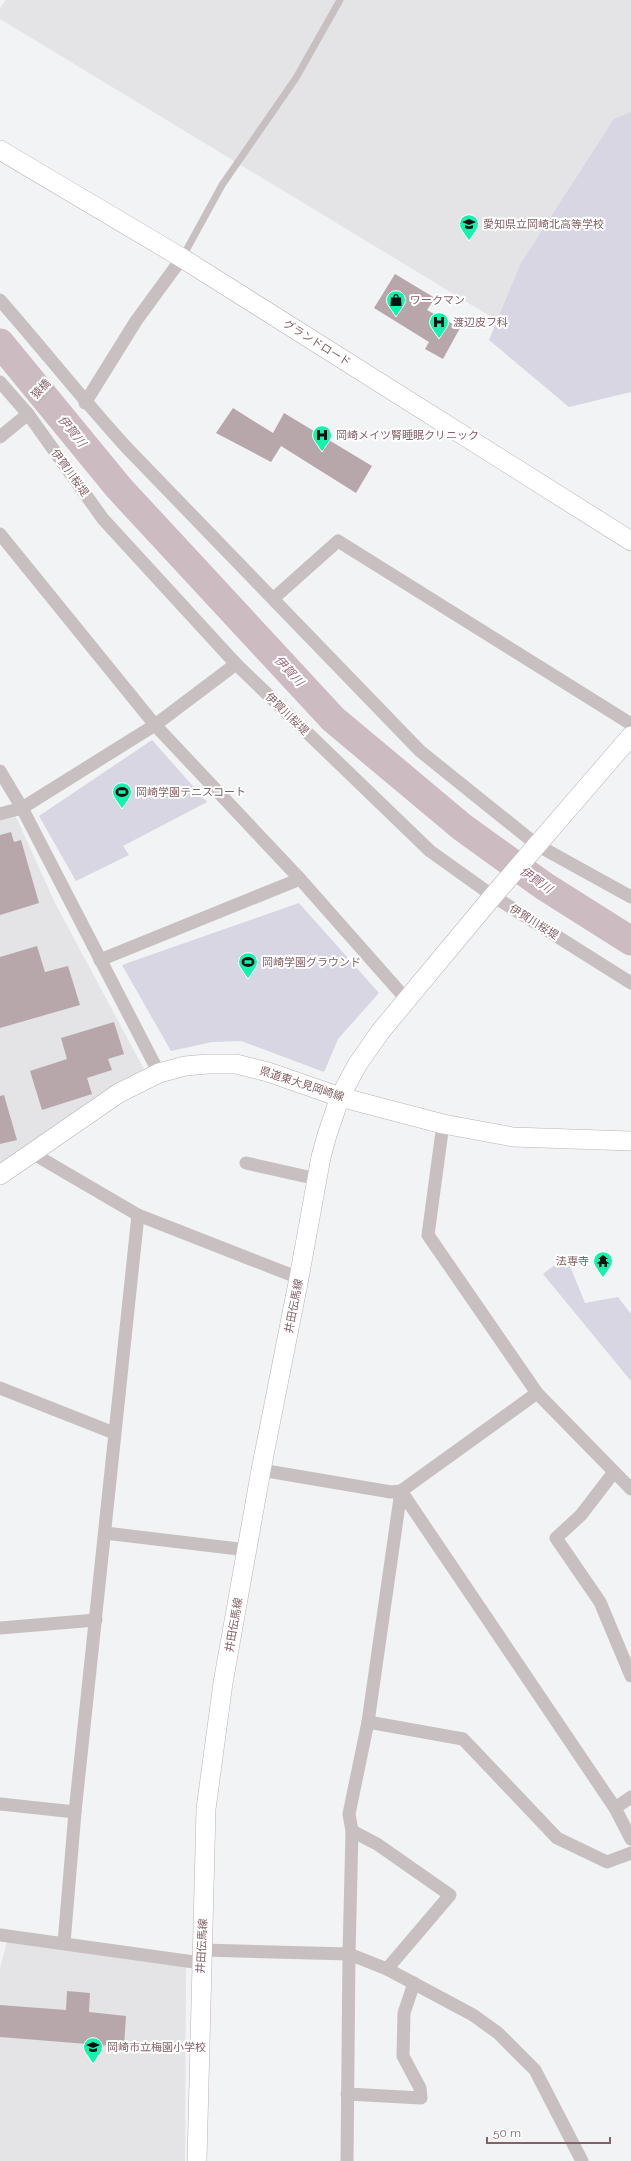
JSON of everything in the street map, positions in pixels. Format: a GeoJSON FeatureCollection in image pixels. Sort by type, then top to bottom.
{"type":"FeatureCollection","features":[{"type":"Feature","properties":{"kind":"street","name":"グランドロード"},"geometry":{"type":"LineString","coordinates":[[0,150],[182,258],[631,541]]}},
{"type":"Feature","properties":{"kind":"street"},"geometry":{"type":"LineString","coordinates":[[85,403],[136,320],[182,258]]}},
{"type":"Feature","properties":{"kind":"street"},"geometry":{"type":"LineString","coordinates":[[0,300],[66,375],[85,403],[420,751],[537,845],[631,897]]}},
{"type":"Feature","properties":{"kind":"street","name":"伊賀川桜堤"},"geometry":{"type":"LineString","coordinates":[[0,382],[28,414],[103,519],[236,664],[430,851],[493,896],[631,983]]}},
{"type":"Feature","properties":{"kind":"street"},"geometry":{"type":"LineString","coordinates":[[0,437],[28,414]]}},
{"type":"Feature","properties":{"kind":"street"},"geometry":{"type":"LineString","coordinates":[[0,534],[155,725],[300,879],[406,999]]}},
{"type":"Feature","properties":{"kind":"street"},"geometry":{"type":"LineString","coordinates":[[274,598],[338,540],[631,724]]}},
{"type":"Feature","properties":{"kind":"street"},"geometry":{"type":"LineString","coordinates":[[0,814],[22,808],[155,725],[236,664]]}},
{"type":"Feature","properties":{"kind":"street","name":"井田伝馬線"},"geometry":{"type":"LineString","coordinates":[[197,2161],[206,1809],[223,1683],[261,1470],[317,1179],[327,1135],[340,1097],[357,1065],[380,1032],[493,896],[631,736]]}},
{"type":"Feature","properties":{"kind":"street"},"geometry":{"type":"LineString","coordinates":[[0,771],[22,808],[159,1073]]}},
{"type":"Feature","properties":{"kind":"street"},"geometry":{"type":"LineString","coordinates":[[100,960],[300,879]]}},
{"type":"Feature","properties":{"kind":"street","name":"県道東大見岡崎線"},"geometry":{"type":"LineString","coordinates":[[0,1175],[119,1094],[159,1073],[185,1066],[236,1064],[268,1072],[340,1097],[443,1124],[513,1137],[631,1141]]}},
{"type":"Feature","properties":{"kind":"street"},"geometry":{"type":"LineString","coordinates":[[443,1124],[428,1235],[537,1393],[631,1489]]}},
{"type":"Feature","properties":{"kind":"street"},"geometry":{"type":"LineString","coordinates":[[32,1153],[138,1214],[299,1278]]}},
{"type":"Feature","properties":{"kind":"street"},"geometry":{"type":"LineString","coordinates":[[246,1163],[317,1179]]}},
{"type":"Feature","properties":{"kind":"street"},"geometry":{"type":"LineString","coordinates":[[64,1943],[75,1812],[138,1214]]}},
{"type":"Feature","properties":{"kind":"street"},"geometry":{"type":"LineString","coordinates":[[0,1388],[114,1433]]}},
{"type":"Feature","properties":{"kind":"street"},"geometry":{"type":"LineString","coordinates":[[261,1470],[391,1492],[402,1491],[537,1393]]}},
{"type":"Feature","properties":{"kind":"street"},"geometry":{"type":"LineString","coordinates":[[614,1472],[581,1515],[556,1538],[600,1602],[631,1676]]}},
{"type":"Feature","properties":{"kind":"street"},"geometry":{"type":"LineString","coordinates":[[347,2161],[352,1831],[349,1814],[368,1722],[402,1491]]}},
{"type":"Feature","properties":{"kind":"street"},"geometry":{"type":"LineString","coordinates":[[402,1491],[615,1808],[631,1839]]}},
{"type":"Feature","properties":{"kind":"street"},"geometry":{"type":"LineString","coordinates":[[105,1533],[247,1550]]}},
{"type":"Feature","properties":{"kind":"street"},"geometry":{"type":"LineString","coordinates":[[0,1628],[96,1620]]}},
{"type":"Feature","properties":{"kind":"street"},"geometry":{"type":"LineString","coordinates":[[368,1722],[463,1738],[557,1838],[607,1862],[631,1853]]}},
{"type":"Feature","properties":{"kind":"street"},"geometry":{"type":"LineString","coordinates":[[615,1808],[631,1797]]}},
{"type":"Feature","properties":{"kind":"street"},"geometry":{"type":"LineString","coordinates":[[0,1804],[75,1812]]}},
{"type":"Feature","properties":{"kind":"street"},"geometry":{"type":"LineString","coordinates":[[352,1831],[376,1844],[450,1895],[387,1969]]}},
{"type":"Feature","properties":{"kind":"street"},"geometry":{"type":"LineString","coordinates":[[0,1934],[64,1943],[202,1956],[349,1954],[387,1969],[414,1983],[473,2015],[498,2033],[535,2070],[582,2161]]}},
{"type":"Feature","properties":{"kind":"street"},"geometry":{"type":"LineString","coordinates":[[347,2094],[421,2098],[420,2088],[403,2056],[404,2012],[414,1983]]}},
{"type":"Feature","properties":{"kind":"lane"},"geometry":{"type":"LineString","coordinates":[[182,258],[222,185],[296,78],[340,0]]}},
{"type":"Feature","properties":{"kind":"path","name":"猿橋"},"geometry":{"type":"LineString","coordinates":[[28,414],[66,375]]}},
{"type":"Feature","properties":{"kind":"shaded area","name":"愛知県立岡崎北高等学校"},"geometry":{"type":"Polygon","coordinates":[[[6,0],[631,0],[631,146],[518,333],[0,19],[0,8],[6,0]]]}},
{"type":"Feature","properties":{"kind":"shaded area"},"geometry":{"type":"Polygon","coordinates":[[[631,112],[631,392],[569,407],[489,340],[521,263],[614,119],[631,112]]]}},
{"type":"Feature","properties":{"kind":"shaded area","name":"岡崎学園テニスコート"},"geometry":{"type":"Polygon","coordinates":[[[152,740],[207,802],[123,846],[129,855],[76,881],[39,816],[152,740]]]}},
{"type":"Feature","properties":{"kind":"shaded area"},"geometry":{"type":"Polygon","coordinates":[[[16,817],[55,903],[146,1073],[0,1166],[0,821],[16,817]]]}},
{"type":"Feature","properties":{"kind":"shaded area","name":"岡崎学園グラウンド"},"geometry":{"type":"Polygon","coordinates":[[[299,903],[379,993],[338,1039],[324,1072],[241,1041],[212,1042],[171,1051],[122,965],[299,903]]]}},
{"type":"Feature","properties":{"kind":"shaded area"},"geometry":{"type":"Polygon","coordinates":[[[567,1259],[585,1303],[618,1297],[631,1314],[631,1381],[543,1274],[561,1260],[567,1259]]]}},
{"type":"Feature","properties":{"kind":"shaded area","name":"岡崎市立梅園小学校"},"geometry":{"type":"Polygon","coordinates":[[[7,1942],[186,1965],[185,2161],[0,2161],[0,1968],[7,1942]]]}},
{"type":"Feature","properties":{"kind":"building"},"geometry":{"type":"Polygon","coordinates":[[[395,274],[435,298],[427,310],[460,328],[443,359],[425,349],[429,342],[374,308],[395,274]]]}},
{"type":"Feature","properties":{"kind":"building"},"geometry":{"type":"Polygon","coordinates":[[[233,408],[273,433],[284,413],[372,466],[356,493],[281,446],[271,462],[216,433],[233,408]]]}},
{"type":"Feature","properties":{"kind":"building"},"geometry":{"type":"Polygon","coordinates":[[[11,832],[14,842],[21,840],[39,903],[0,915],[0,835],[11,832]]]}},
{"type":"Feature","properties":{"kind":"building"},"geometry":{"type":"Polygon","coordinates":[[[37,946],[45,972],[68,966],[80,1005],[0,1028],[0,957],[37,946]]]}},
{"type":"Feature","properties":{"kind":"building"},"geometry":{"type":"Polygon","coordinates":[[[114,1022],[124,1054],[108,1059],[112,1070],[87,1078],[92,1094],[42,1110],[30,1071],[67,1059],[61,1038],[114,1022]]]}},
{"type":"Feature","properties":{"kind":"building"},"geometry":{"type":"Polygon","coordinates":[[[4,1095],[17,1140],[0,1144],[0,1096],[4,1095]]]}},
{"type":"Feature","properties":{"kind":"building"},"geometry":{"type":"Polygon","coordinates":[[[67,1991],[90,1993],[89,2012],[126,2016],[124,2047],[0,2037],[0,2005],[66,2010],[67,1991]]]}},
{"type":"Feature","properties":{"kind":"waterway","name":"伊賀川"},"geometry":{"type":"LineString","coordinates":[[0,343],[119,488],[333,719],[462,827],[544,886],[631,941]]}},
{"type":"Feature","properties":{"kind":"place","name":"愛知県立岡崎北高等学校"},"geometry":{"type":"Point","coordinates":[469,241]}},
{"type":"Feature","properties":{"kind":"place","name":"ワークマン"},"geometry":{"type":"Point","coordinates":[396,317]}},
{"type":"Feature","properties":{"kind":"place","name":"渡辺皮フ科"},"geometry":{"type":"Point","coordinates":[439,339]}},
{"type":"Feature","properties":{"kind":"place","name":"岡崎メイツ腎睡眠クリニック"},"geometry":{"type":"Point","coordinates":[322,452]}},
{"type":"Feature","properties":{"kind":"place","name":"岡崎学園テニスコート"},"geometry":{"type":"Point","coordinates":[122,809]}},
{"type":"Feature","properties":{"kind":"place","name":"岡崎学園グラウンド"},"geometry":{"type":"Point","coordinates":[248,979]}},
{"type":"Feature","properties":{"kind":"place","name":"法専寺"},"geometry":{"type":"Point","coordinates":[603,1278]}},
{"type":"Feature","properties":{"kind":"place","name":"岡崎市立梅園小学校"},"geometry":{"type":"Point","coordinates":[93,2064]}}]}
